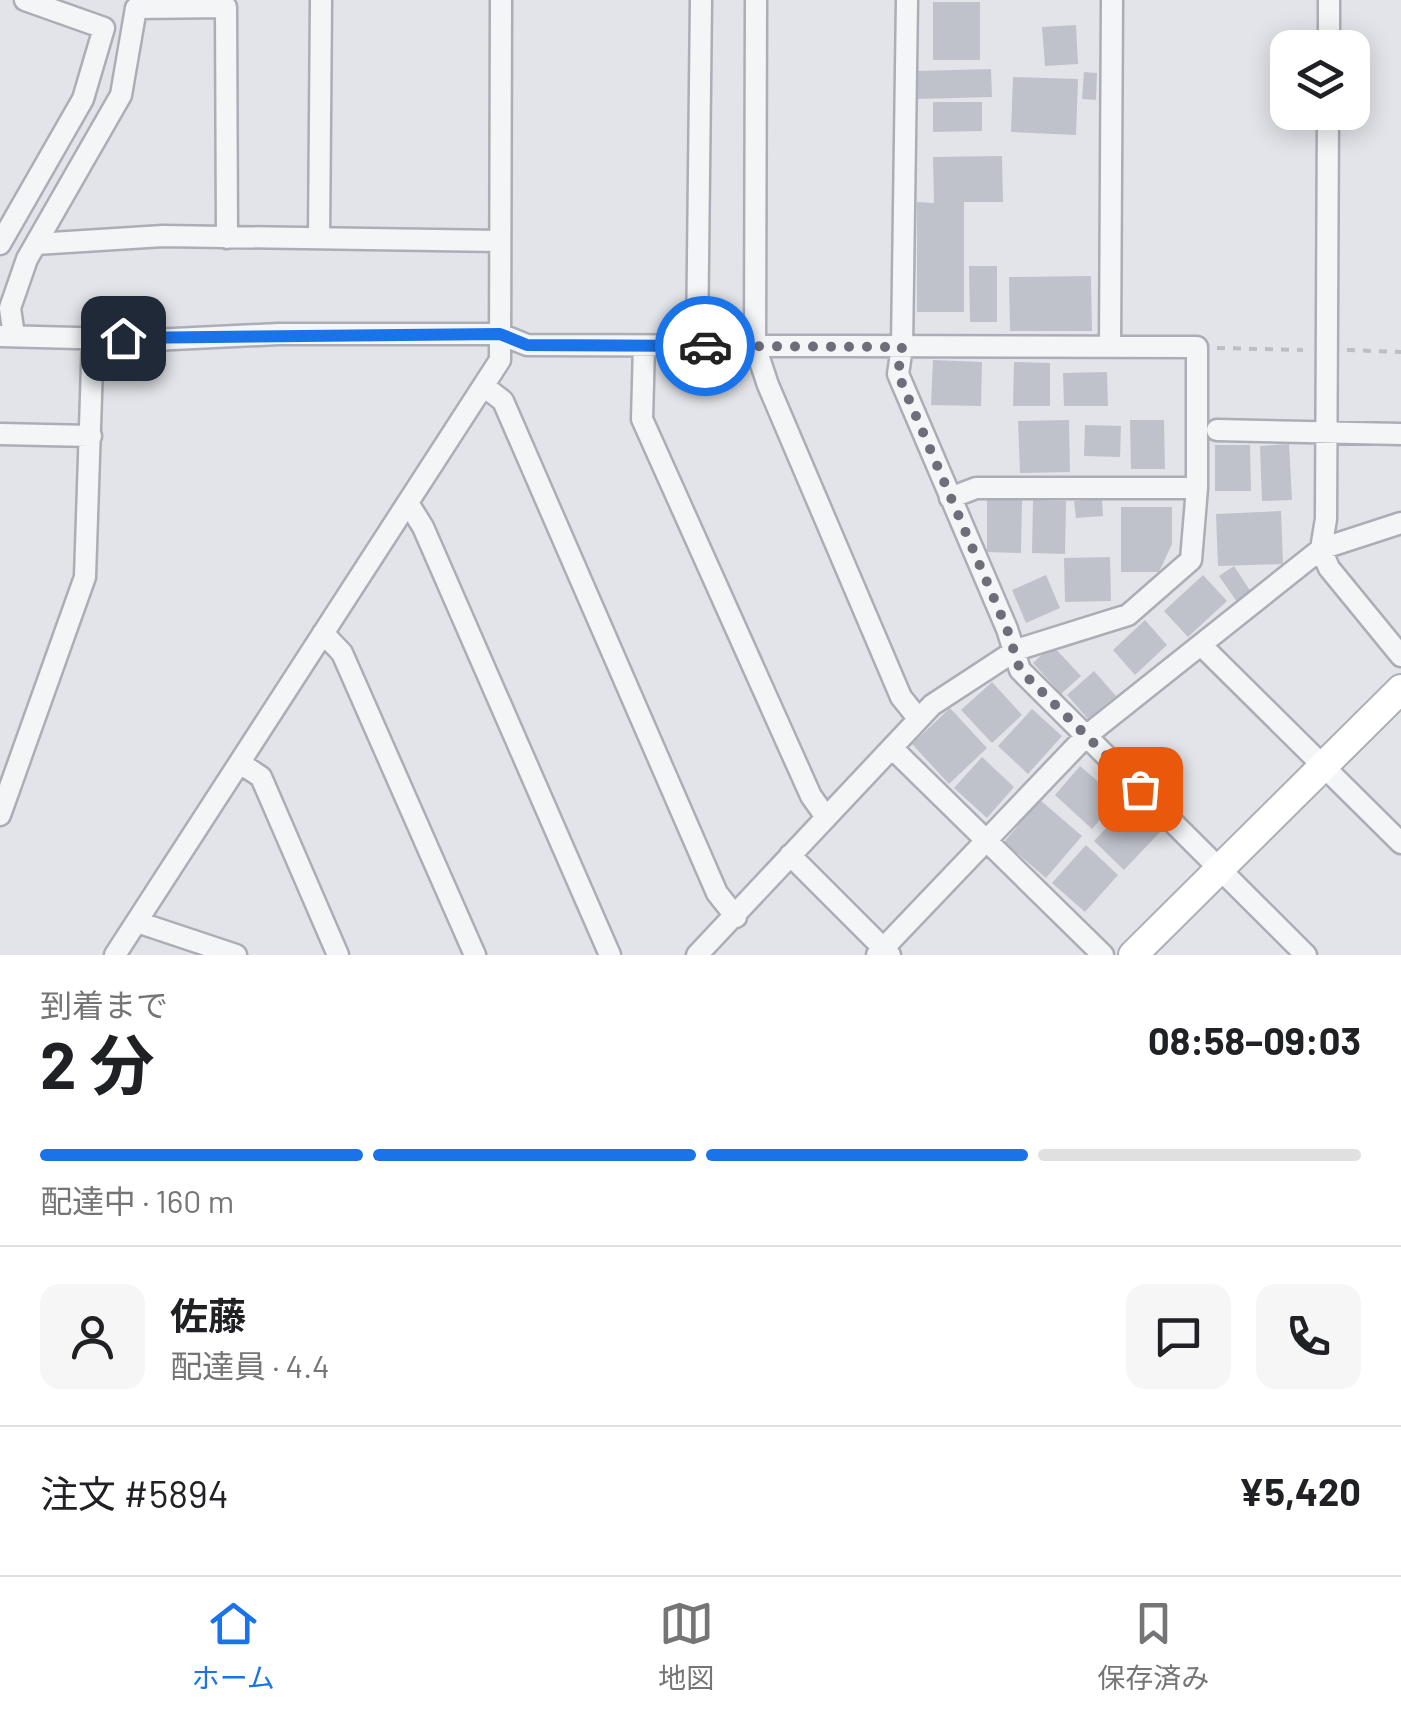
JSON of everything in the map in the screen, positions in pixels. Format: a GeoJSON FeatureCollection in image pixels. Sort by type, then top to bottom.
{"type":"FeatureCollection","features":[{"type":"Feature","properties":{"kind":"street"},"geometry":{"type":"LineString","coordinates":[[0,244],[83,99],[104,28],[25,0]]}},
{"type":"Feature","properties":{"kind":"street"},"geometry":{"type":"LineString","coordinates":[[319,238],[322,0]]}},
{"type":"Feature","properties":{"kind":"street"},"geometry":{"type":"LineString","coordinates":[[116,955],[500,360],[501,0]]}},
{"type":"Feature","properties":{"kind":"street"},"geometry":{"type":"LineString","coordinates":[[697,346],[702,0]]}},
{"type":"Feature","properties":{"kind":"street"},"geometry":{"type":"LineString","coordinates":[[756,0],[756,346],[768,385],[900,697],[917,718]]}},
{"type":"Feature","properties":{"kind":"street"},"geometry":{"type":"LineString","coordinates":[[906,0],[902,347],[898,374],[1016,650],[1020,670],[1306,955]]}},
{"type":"Feature","properties":{"kind":"street"},"geometry":{"type":"LineString","coordinates":[[1110,348],[1112,0]]}},
{"type":"Feature","properties":{"kind":"street"},"geometry":{"type":"LineString","coordinates":[[1329,0],[1329,30]]}},
{"type":"Feature","properties":{"kind":"street"},"geometry":{"type":"LineString","coordinates":[[227,238],[226,7],[136,8],[121,94],[36,244],[10,308],[7,336],[152,340],[280,334],[500,334],[527,345],[1198,347],[1197,488],[1190,560],[1128,616],[1016,650],[917,718],[697,955]]}},
{"type":"Feature","properties":{"kind":"street"},"geometry":{"type":"LineString","coordinates":[[1328,130],[1326,519],[1321,548],[1329,568],[1401,656]]}},
{"type":"Feature","properties":{"kind":"street"},"geometry":{"type":"LineString","coordinates":[[36,244],[164,236],[500,241]]}},
{"type":"Feature","properties":{"kind":"street"},"geometry":{"type":"LineString","coordinates":[[0,816],[80,599],[93,336]]}},
{"type":"Feature","properties":{"kind":"street"},"geometry":{"type":"LineString","coordinates":[[644,346],[642,419],[811,796],[826,816]]}},
{"type":"Feature","properties":{"kind":"street"},"geometry":{"type":"LineString","coordinates":[[486,387],[503,401],[717,893],[736,916]]}},
{"type":"Feature","properties":{"kind":"street"},"geometry":{"type":"LineString","coordinates":[[1217,430],[1401,434]]}},
{"type":"Feature","properties":{"kind":"street"},"geometry":{"type":"LineString","coordinates":[[0,434],[91,436]]}},
{"type":"Feature","properties":{"kind":"street"},"geometry":{"type":"LineString","coordinates":[[950,498],[976,488],[1197,488]]}},
{"type":"Feature","properties":{"kind":"street"},"geometry":{"type":"LineString","coordinates":[[408,503],[610,955]]}},
{"type":"Feature","properties":{"kind":"street"},"geometry":{"type":"LineString","coordinates":[[790,856],[883,953],[984,840],[1086,736],[1321,548],[1401,524]]}},
{"type":"Feature","properties":{"kind":"street"},"geometry":{"type":"LineString","coordinates":[[323,632],[342,654],[475,955]]}},
{"type":"Feature","properties":{"kind":"street"},"geometry":{"type":"LineString","coordinates":[[1201,645],[1401,844]]}},
{"type":"Feature","properties":{"kind":"street"},"geometry":{"type":"LineString","coordinates":[[1133,955],[1401,689]]}},
{"type":"Feature","properties":{"kind":"street"},"geometry":{"type":"LineString","coordinates":[[892,748],[1103,955]]}},
{"type":"Feature","properties":{"kind":"street"},"geometry":{"type":"LineString","coordinates":[[240,763],[261,777],[338,955]]}},
{"type":"Feature","properties":{"kind":"street"},"geometry":{"type":"LineString","coordinates":[[137,922],[236,955]]}},
{"type":"Feature","properties":{"kind":"path"},"geometry":{"type":"LineString","coordinates":[[1198,347],[1401,352]]}},
{"type":"Feature","properties":{"kind":"building"},"geometry":{"type":"Polygon","coordinates":[[[933,2],[980,2],[980,60],[933,60],[933,2]]]}},
{"type":"Feature","properties":{"kind":"building"},"geometry":{"type":"Polygon","coordinates":[[[1076,25],[1078,64],[1045,66],[1042,27],[1076,25]]]}},
{"type":"Feature","properties":{"kind":"building"},"geometry":{"type":"Polygon","coordinates":[[[991,69],[992,97],[918,99],[917,71],[991,69]]]}},
{"type":"Feature","properties":{"kind":"building"},"geometry":{"type":"Polygon","coordinates":[[[1084,72],[1097,73],[1096,100],[1082,99],[1084,72]]]}},
{"type":"Feature","properties":{"kind":"building"},"geometry":{"type":"Polygon","coordinates":[[[1013,77],[1078,79],[1076,135],[1011,132],[1013,77]]]}},
{"type":"Feature","properties":{"kind":"building"},"geometry":{"type":"Polygon","coordinates":[[[933,102],[982,102],[982,131],[933,132],[933,102]]]}},
{"type":"Feature","properties":{"kind":"building"},"geometry":{"type":"Polygon","coordinates":[[[1002,156],[1003,202],[964,202],[964,312],[917,312],[917,202],[934,203],[933,157],[1002,156]]]}},
{"type":"Feature","properties":{"kind":"building"},"geometry":{"type":"Polygon","coordinates":[[[969,266],[997,266],[997,322],[970,322],[969,266]]]}},
{"type":"Feature","properties":{"kind":"building"},"geometry":{"type":"Polygon","coordinates":[[[1091,276],[1092,331],[1010,331],[1009,277],[1091,276]]]}},
{"type":"Feature","properties":{"kind":"building"},"geometry":{"type":"Polygon","coordinates":[[[933,360],[982,362],[981,406],[931,405],[933,360]]]}},
{"type":"Feature","properties":{"kind":"building"},"geometry":{"type":"Polygon","coordinates":[[[1014,362],[1050,363],[1050,406],[1013,406],[1014,362]]]}},
{"type":"Feature","properties":{"kind":"building"},"geometry":{"type":"Polygon","coordinates":[[[1107,372],[1108,406],[1064,406],[1063,373],[1107,372]]]}},
{"type":"Feature","properties":{"kind":"building"},"geometry":{"type":"Polygon","coordinates":[[[1069,420],[1070,472],[1020,473],[1018,421],[1069,420]]]}},
{"type":"Feature","properties":{"kind":"building"},"geometry":{"type":"Polygon","coordinates":[[[1130,420],[1164,420],[1165,469],[1131,469],[1130,420]]]}},
{"type":"Feature","properties":{"kind":"building"},"geometry":{"type":"Polygon","coordinates":[[[1085,425],[1121,426],[1120,457],[1084,456],[1085,425]]]}},
{"type":"Feature","properties":{"kind":"building"},"geometry":{"type":"Polygon","coordinates":[[[1289,444],[1292,500],[1262,501],[1260,446],[1289,444]]]}},
{"type":"Feature","properties":{"kind":"building"},"geometry":{"type":"Polygon","coordinates":[[[1215,445],[1250,445],[1251,491],[1215,491],[1215,445]]]}},
{"type":"Feature","properties":{"kind":"building"},"geometry":{"type":"Polygon","coordinates":[[[987,499],[1022,499],[1021,553],[987,552],[987,499]]]}},
{"type":"Feature","properties":{"kind":"building"},"geometry":{"type":"Polygon","coordinates":[[[1102,499],[1103,516],[1076,518],[1074,501],[1102,499]]]}},
{"type":"Feature","properties":{"kind":"building"},"geometry":{"type":"Polygon","coordinates":[[[1033,500],[1066,501],[1065,554],[1032,553],[1033,500]]]}},
{"type":"Feature","properties":{"kind":"building"},"geometry":{"type":"Polygon","coordinates":[[[1121,507],[1172,507],[1172,544],[1159,572],[1121,572],[1121,507]]]}},
{"type":"Feature","properties":{"kind":"building"},"geometry":{"type":"Polygon","coordinates":[[[1281,511],[1283,564],[1218,566],[1216,514],[1281,511]]]}},
{"type":"Feature","properties":{"kind":"building"},"geometry":{"type":"Polygon","coordinates":[[[1110,557],[1111,601],[1065,602],[1064,558],[1110,557]]]}},
{"type":"Feature","properties":{"kind":"building"},"geometry":{"type":"Polygon","coordinates":[[[1234,566],[1251,592],[1237,602],[1219,576],[1234,566]]]}},
{"type":"Feature","properties":{"kind":"building"},"geometry":{"type":"Polygon","coordinates":[[[1046,575],[1060,608],[1026,623],[1012,590],[1046,575]]]}},
{"type":"Feature","properties":{"kind":"building"},"geometry":{"type":"Polygon","coordinates":[[[1203,575],[1227,601],[1188,637],[1164,611],[1203,575]]]}},
{"type":"Feature","properties":{"kind":"building"},"geometry":{"type":"Polygon","coordinates":[[[1145,620],[1167,645],[1135,675],[1113,650],[1145,620]]]}},
{"type":"Feature","properties":{"kind":"building"},"geometry":{"type":"Polygon","coordinates":[[[1052,645],[1081,676],[1061,694],[1033,663],[1052,645]]]}},
{"type":"Feature","properties":{"kind":"building"},"geometry":{"type":"Polygon","coordinates":[[[1094,671],[1116,696],[1088,719],[1067,695],[1094,671]]]}},
{"type":"Feature","properties":{"kind":"building"},"geometry":{"type":"Polygon","coordinates":[[[992,682],[1022,715],[992,743],[961,710],[992,682]]]}},
{"type":"Feature","properties":{"kind":"building"},"geometry":{"type":"Polygon","coordinates":[[[950,708],[987,748],[949,784],[912,744],[950,708]]]}},
{"type":"Feature","properties":{"kind":"building"},"geometry":{"type":"Polygon","coordinates":[[[1032,709],[1062,736],[1028,774],[998,746],[1032,709]]]}},
{"type":"Feature","properties":{"kind":"building"},"geometry":{"type":"Polygon","coordinates":[[[982,757],[1014,787],[987,818],[954,788],[982,757]]]}},
{"type":"Feature","properties":{"kind":"building"},"geometry":{"type":"Polygon","coordinates":[[[1080,766],[1118,799],[1092,829],[1055,795],[1080,766]]]}},
{"type":"Feature","properties":{"kind":"building"},"geometry":{"type":"Polygon","coordinates":[[[1040,800],[1082,836],[1046,878],[1004,842],[1040,800]]]}},
{"type":"Feature","properties":{"kind":"building"},"geometry":{"type":"Polygon","coordinates":[[[1131,802],[1161,831],[1124,870],[1094,841],[1131,802]]]}},
{"type":"Feature","properties":{"kind":"building"},"geometry":{"type":"Polygon","coordinates":[[[1086,845],[1118,875],[1085,912],[1052,883],[1086,845]]]}},
{"type":"Feature","properties":{"kind":"way so far"},"geometry":{"type":"LineString","coordinates":[[705,346],[902,347],[898,374],[1016,650],[1020,670],[1140,789]]}},
{"type":"Feature","properties":{"kind":"route"},"geometry":{"type":"LineString","coordinates":[[123,338],[500,334],[527,345],[705,346]]}}]}
